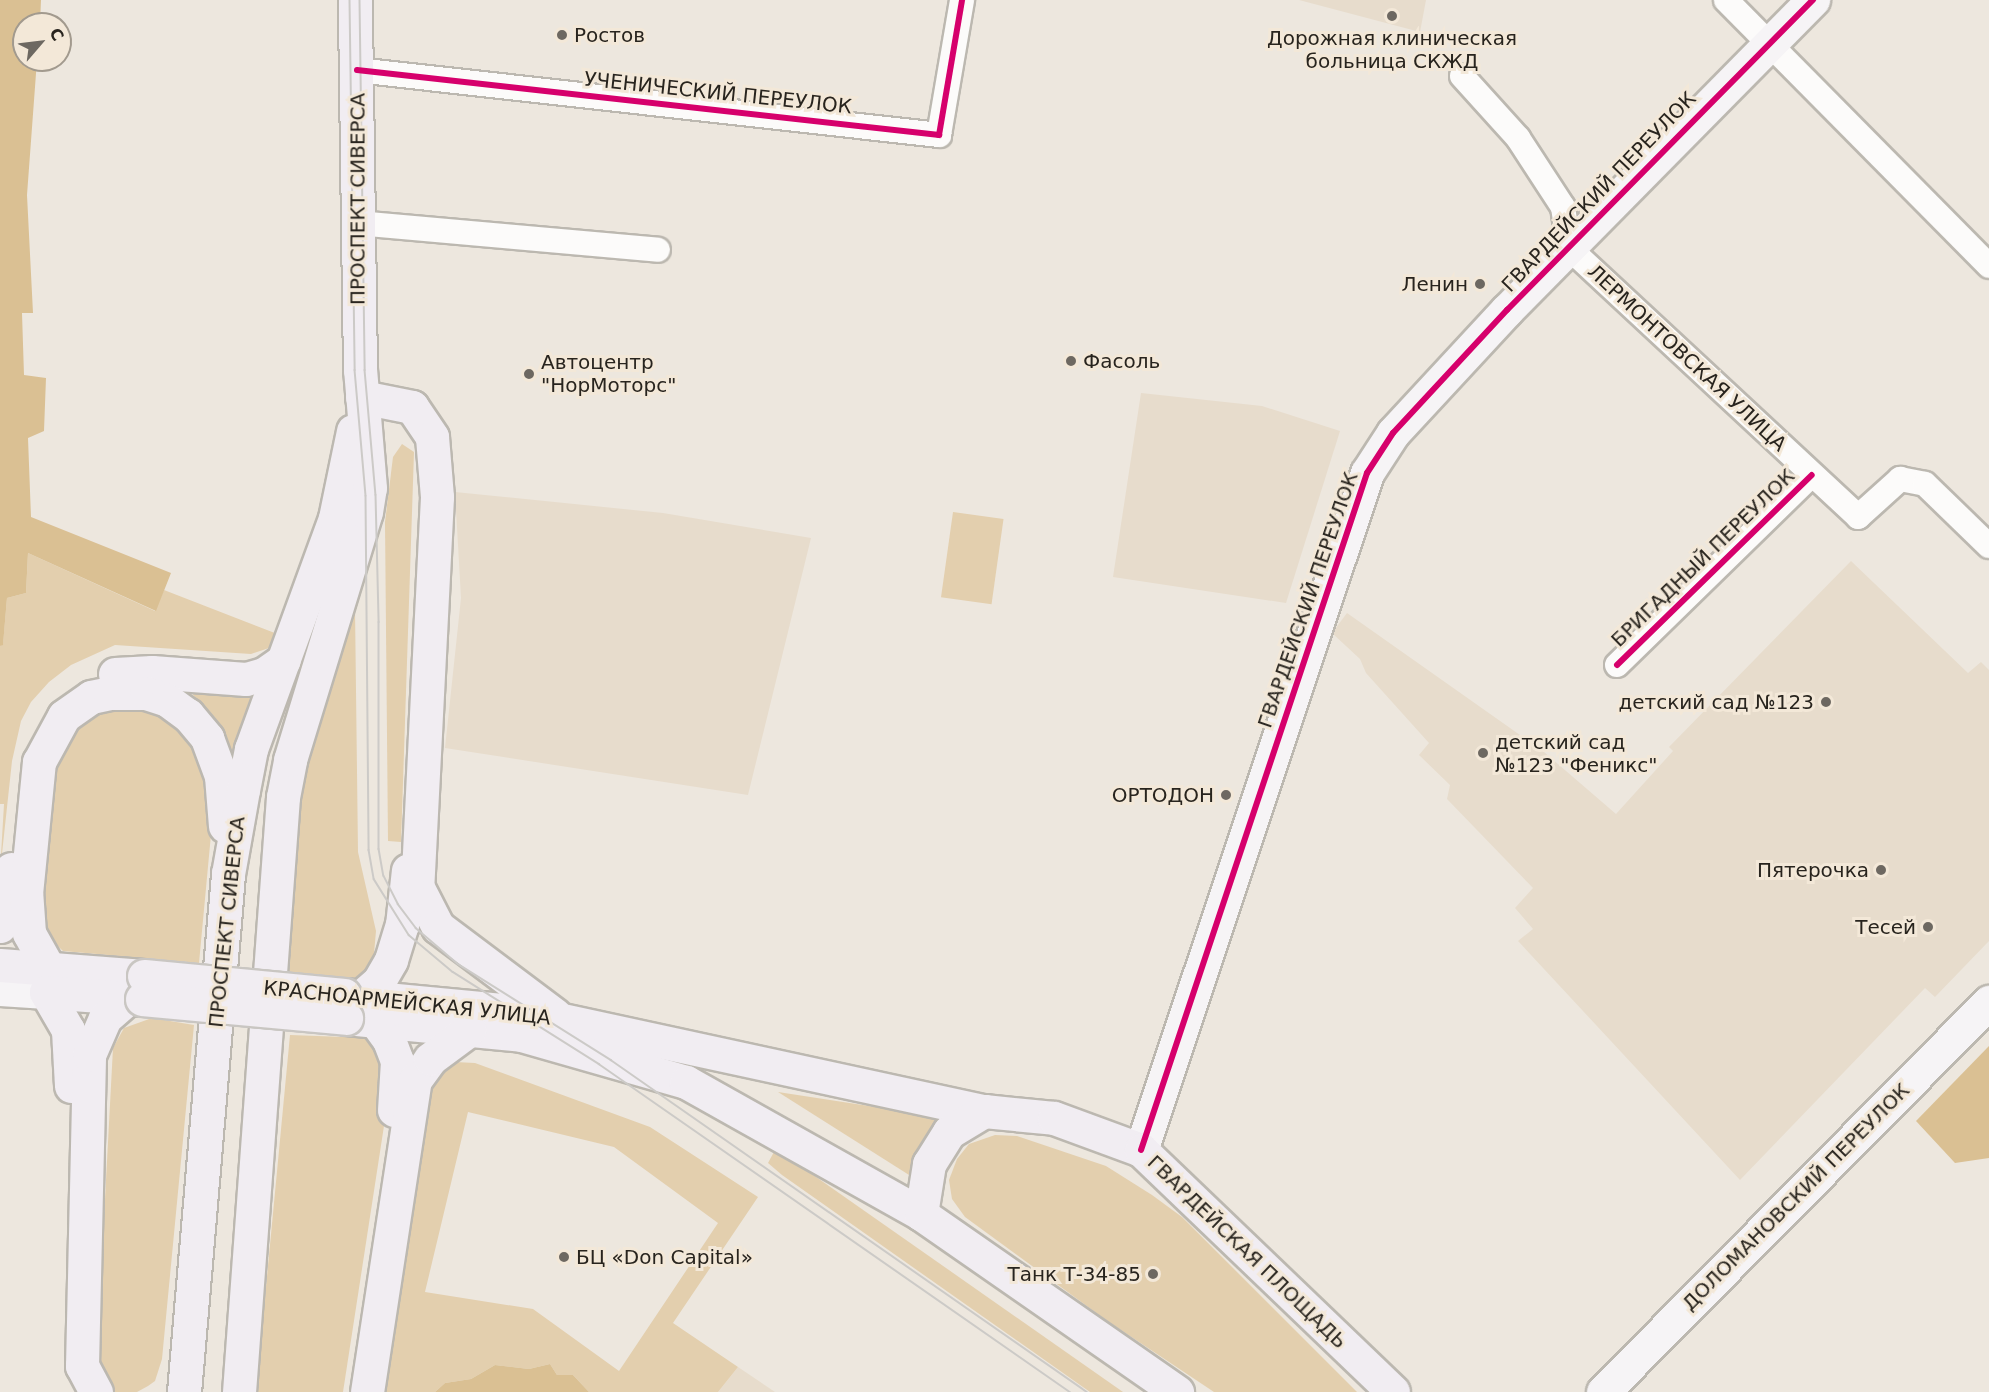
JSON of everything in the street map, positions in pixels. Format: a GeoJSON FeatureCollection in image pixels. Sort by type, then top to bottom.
{"type":"FeatureCollection","features":[{"type":"Feature","properties":{"kind":"main road","name":"ПРОСПЕКТ СИВЕРСА"},"geometry":{"type":"LineString","coordinates":[[239,1392],[283,797],[290,760],[366,512],[370,488],[362,397],[355,0]]}},
{"type":"Feature","properties":{"kind":"main road","name":"ПРОСПЕКТ СИВЕРСА"},"geometry":{"type":"LineString","coordinates":[[185,1378],[228,874],[251,749],[335,519],[362,397]]}},
{"type":"Feature","properties":{"kind":"main road"},"geometry":{"type":"LineString","coordinates":[[362,397],[400,402],[421,416],[432,437],[437,497],[417,886],[438,927],[563,1020]]}},
{"type":"Feature","properties":{"kind":"main road"},"geometry":{"type":"LineString","coordinates":[[354,1392],[398,1084],[397,1061],[389,1040],[357,1008],[379,981],[391,960],[404,912],[428,497],[434,467]]}},
{"type":"Feature","properties":{"kind":"main road"},"geometry":{"type":"LineString","coordinates":[[0,926],[8,894],[21,765],[30,739],[54,703],[84,683],[107,674],[152,672],[246,679],[264,674],[284,660]]}},
{"type":"Feature","properties":{"kind":"main road"},"geometry":{"type":"LineString","coordinates":[[73,1392],[64,1371],[72,1056],[68,1030],[28,933],[26,894],[39,762],[64,716],[91,697],[146,693],[167,700],[207,738],[221,776],[228,874]]}},
{"type":"Feature","properties":{"kind":"main road","name":"КРАСНОАРМЕЙСКАЯ УЛИЦА"},"geometry":{"type":"LineString","coordinates":[[0,965],[47,981],[138,991],[357,1008],[515,1011],[984,1111]]}},
{"type":"Feature","properties":{"kind":"main road"},"geometry":{"type":"LineString","coordinates":[[96,1392],[82,1366],[89,1055],[105,1018],[138,991]]}},
{"type":"Feature","properties":{"kind":"main road","name":"КРАСНОАРМЕЙСКАЯ УЛИЦА"},"geometry":{"type":"LineString","coordinates":[[357,1008],[469,1030],[521,1035],[686,1082],[921,1214]]}},
{"type":"Feature","properties":{"kind":"main road"},"geometry":{"type":"LineString","coordinates":[[367,1392],[415,1080],[436,1053],[469,1030]]}},
{"type":"Feature","properties":{"kind":"main road"},"geometry":{"type":"LineString","coordinates":[[984,1111],[949,1131],[929,1164],[921,1214],[1177,1392]]}},
{"type":"Feature","properties":{"kind":"main road","name":"ГВАРДЕЙСКАЯ ПЛОЩАДЬ"},"geometry":{"type":"LineString","coordinates":[[984,1111],[1054,1118],[1141,1150],[1393,1392]]}},
{"type":"Feature","properties":{"kind":"main road"},"geometry":{"type":"LineString","coordinates":[[161,1392],[185,1378]]}},
{"type":"Feature","properties":{"kind":"street","name":"УЧЕНИЧЕСКИЙ ПЕРЕУЛОК"},"geometry":{"type":"LineString","coordinates":[[357,70],[939,135],[962,0]]}},
{"type":"Feature","properties":{"kind":"street"},"geometry":{"type":"LineString","coordinates":[[1726,0],[1989,266]]}},
{"type":"Feature","properties":{"kind":"street","name":"ГВАРДЕЙСКИЙ ПЕРЕУЛОК"},"geometry":{"type":"LineString","coordinates":[[1141,1150],[1367,473],[1393,433],[1768,42],[1813,0]]}},
{"type":"Feature","properties":{"kind":"street"},"geometry":{"type":"LineString","coordinates":[[1462,76],[1518,138],[1563,207],[1569,248]]}},
{"type":"Feature","properties":{"kind":"street"},"geometry":{"type":"LineString","coordinates":[[358,223],[657,250]]}},
{"type":"Feature","properties":{"kind":"street","name":"ЛЕРМОНТОВСКАЯ УЛИЦА"},"geometry":{"type":"LineString","coordinates":[[1569,248],[1858,517],[1900,479],[1925,484],[1989,546]]}},
{"type":"Feature","properties":{"kind":"street","name":"БРИГАДНЫЙ ПЕРЕУЛОК"},"geometry":{"type":"LineString","coordinates":[[1617,665],[1812,475]]}},
{"type":"Feature","properties":{"kind":"street","name":"КРАСНОАРМЕЙСКАЯ УЛИЦА"},"geometry":{"type":"LineString","coordinates":[[0,989],[47,981]]}},
{"type":"Feature","properties":{"kind":"street","name":"ДОЛОМАНОВСКИЙ ПЕРЕУЛОК"},"geometry":{"type":"LineString","coordinates":[[1603,1392],[1989,1002]]}},
{"type":"Feature","properties":{"kind":"shaded area"},"geometry":{"type":"Polygon","coordinates":[[[0,0],[41,0],[40,12],[12,12],[12,72],[36,72],[27,195],[33,313],[22,313],[24,375],[46,378],[44,431],[28,438],[31,517],[171,573],[156,611],[28,553],[26,593],[7,598],[3,645],[0,646],[0,0]]]}},
{"type":"Feature","properties":{"kind":"shaded area","name":"Дорожная клиническая больница СКЖД"},"geometry":{"type":"Polygon","coordinates":[[[1299,0],[1426,0],[1420,32],[1299,0]]]}},
{"type":"Feature","properties":{"kind":"shaded area"},"geometry":{"type":"Polygon","coordinates":[[[1141,393],[1262,406],[1340,431],[1286,603],[1113,577],[1141,393]]]}},
{"type":"Feature","properties":{"kind":"shaded area"},"geometry":{"type":"Polygon","coordinates":[[[402,444],[414,452],[401,842],[388,841],[385,522],[393,457],[402,444]]]}},
{"type":"Feature","properties":{"kind":"shaded area"},"geometry":{"type":"Polygon","coordinates":[[[455,492],[663,513],[811,538],[748,795],[445,748],[461,598],[455,492]]]}},
{"type":"Feature","properties":{"kind":"shaded area"},"geometry":{"type":"Polygon","coordinates":[[[953,512],[1004,519],[992,604],[941,597],[953,512]]]}},
{"type":"Feature","properties":{"kind":"shaded area"},"geometry":{"type":"Polygon","coordinates":[[[28,553],[155,611],[164,590],[280,635],[275,646],[251,654],[115,645],[71,665],[49,682],[31,702],[21,721],[12,761],[0,872],[4,804],[0,804],[0,646],[3,644],[7,598],[26,593],[28,553]]]}},
{"type":"Feature","properties":{"kind":"shaded area"},"geometry":{"type":"Polygon","coordinates":[[[1851,561],[1968,673],[1981,662],[1989,670],[1989,941],[1935,997],[1925,988],[1740,1180],[1518,941],[1533,929],[1515,908],[1533,888],[1447,799],[1450,785],[1419,755],[1429,743],[1366,673],[1360,659],[1332,633],[1347,613],[1544,752],[1616,814],[1673,751],[1669,747],[1851,561]]]}},
{"type":"Feature","properties":{"kind":"shaded area"},"geometry":{"type":"Polygon","coordinates":[[[355,608],[358,852],[376,931],[373,965],[359,983],[289,975],[295,793],[355,608]]]}},
{"type":"Feature","properties":{"kind":"shaded area"},"geometry":{"type":"Polygon","coordinates":[[[193,688],[256,694],[230,764],[223,735],[191,692],[193,688]]]}},
{"type":"Feature","properties":{"kind":"shaded area"},"geometry":{"type":"Polygon","coordinates":[[[148,704],[196,742],[213,813],[199,963],[63,951],[49,938],[40,920],[49,765],[86,713],[148,704]]]}},
{"type":"Feature","properties":{"kind":"shaded area"},"geometry":{"type":"Polygon","coordinates":[[[152,1018],[194,1025],[162,1359],[155,1381],[148,1386],[137,1392],[115,1392],[96,1369],[113,1048],[124,1028],[152,1018]]]}},
{"type":"Feature","properties":{"kind":"shaded area"},"geometry":{"type":"Polygon","coordinates":[[[290,1035],[372,1038],[392,1074],[343,1392],[256,1392],[290,1035]]]}},
{"type":"Feature","properties":{"kind":"shaded area"},"geometry":{"type":"Polygon","coordinates":[[[1989,1046],[1989,1158],[1955,1163],[1916,1121],[1989,1046]]]}},
{"type":"Feature","properties":{"kind":"shaded area"},"geometry":{"type":"Polygon","coordinates":[[[475,1063],[650,1127],[758,1197],[673,1323],[738,1367],[718,1392],[589,1392],[573,1375],[557,1375],[550,1364],[529,1369],[495,1365],[471,1379],[445,1383],[435,1392],[380,1392],[428,1086],[448,1064],[475,1063]],[[468,1112],[425,1292],[533,1309],[619,1371],[718,1223],[614,1147],[468,1112]]]}},
{"type":"Feature","properties":{"kind":"shaded area"},"geometry":{"type":"Polygon","coordinates":[[[778,1092],[947,1118],[917,1180],[778,1092]]]}},
{"type":"Feature","properties":{"kind":"shaded area"},"geometry":{"type":"Polygon","coordinates":[[[995,1135],[1017,1136],[1106,1166],[1152,1195],[1182,1217],[1357,1392],[1214,1392],[1106,1320],[965,1217],[952,1199],[949,1180],[957,1159],[969,1144],[995,1135]]]}},
{"type":"Feature","properties":{"kind":"shaded area"},"geometry":{"type":"Polygon","coordinates":[[[775,1150],[1123,1392],[1090,1392],[782,1175],[768,1163],[775,1150]]]}},
{"type":"Feature","properties":{"kind":"shaded area"},"geometry":{"type":"Polygon","coordinates":[[[550,1364],[557,1375],[573,1375],[589,1392],[435,1392],[445,1383],[471,1379],[495,1365],[529,1369],[550,1364]]]}},
{"type":"Feature","properties":{"kind":"shaded area"},"geometry":{"type":"Polygon","coordinates":[[[738,1367],[775,1392],[718,1392],[738,1367]]]}},
{"type":"Feature","properties":{"kind":"tram line"},"geometry":{"type":"LineString","coordinates":[[350,0],[355,370],[366,496],[369,850],[374,879],[409,935],[453,972],[599,1064],[1070,1392]]}},
{"type":"Feature","properties":{"kind":"tram line"},"geometry":{"type":"LineString","coordinates":[[360,0],[365,370],[376,495],[379,622],[379,849],[384,876],[398,904],[416,928],[458,964],[611,1060],[1087,1392]]}},
{"type":"Feature","properties":{"kind":"cycle path"},"geometry":{"type":"LineString","coordinates":[[357,70],[939,135],[962,0]]}},
{"type":"Feature","properties":{"kind":"cycle path"},"geometry":{"type":"LineString","coordinates":[[1141,1150],[1367,473],[1393,433],[1507,310],[1813,0]]}},
{"type":"Feature","properties":{"kind":"cycle path"},"geometry":{"type":"LineString","coordinates":[[1617,665],[1812,475]]}},
{"type":"Feature","properties":{"kind":"place","name":"Дорожная клиническая больница СКЖД"},"geometry":{"type":"Point","coordinates":[1392,16]}},
{"type":"Feature","properties":{"kind":"place","name":"Ростов"},"geometry":{"type":"Point","coordinates":[562,35]}},
{"type":"Feature","properties":{"kind":"place","name":"Ленин"},"geometry":{"type":"Point","coordinates":[1480,284]}},
{"type":"Feature","properties":{"kind":"place","name":"Фасоль"},"geometry":{"type":"Point","coordinates":[1071,361]}},
{"type":"Feature","properties":{"kind":"place","name":"Автоцентр \"НорМоторс\""},"geometry":{"type":"Point","coordinates":[529,374]}},
{"type":"Feature","properties":{"kind":"place","name":"детский сад №123"},"geometry":{"type":"Point","coordinates":[1826,702]}},
{"type":"Feature","properties":{"kind":"place","name":"детский сад №123 \"Феникс\""},"geometry":{"type":"Point","coordinates":[1483,753]}},
{"type":"Feature","properties":{"kind":"place","name":"ОРТОДОН"},"geometry":{"type":"Point","coordinates":[1226,795]}},
{"type":"Feature","properties":{"kind":"place","name":"Пятерочка"},"geometry":{"type":"Point","coordinates":[1881,870]}},
{"type":"Feature","properties":{"kind":"place","name":"Тесей"},"geometry":{"type":"Point","coordinates":[1928,927]}},
{"type":"Feature","properties":{"kind":"place","name":"БЦ «Don Capital»"},"geometry":{"type":"Point","coordinates":[564,1257]}},
{"type":"Feature","properties":{"kind":"place","name":"Танк Т-34-85"},"geometry":{"type":"Point","coordinates":[1153,1274]}}]}
